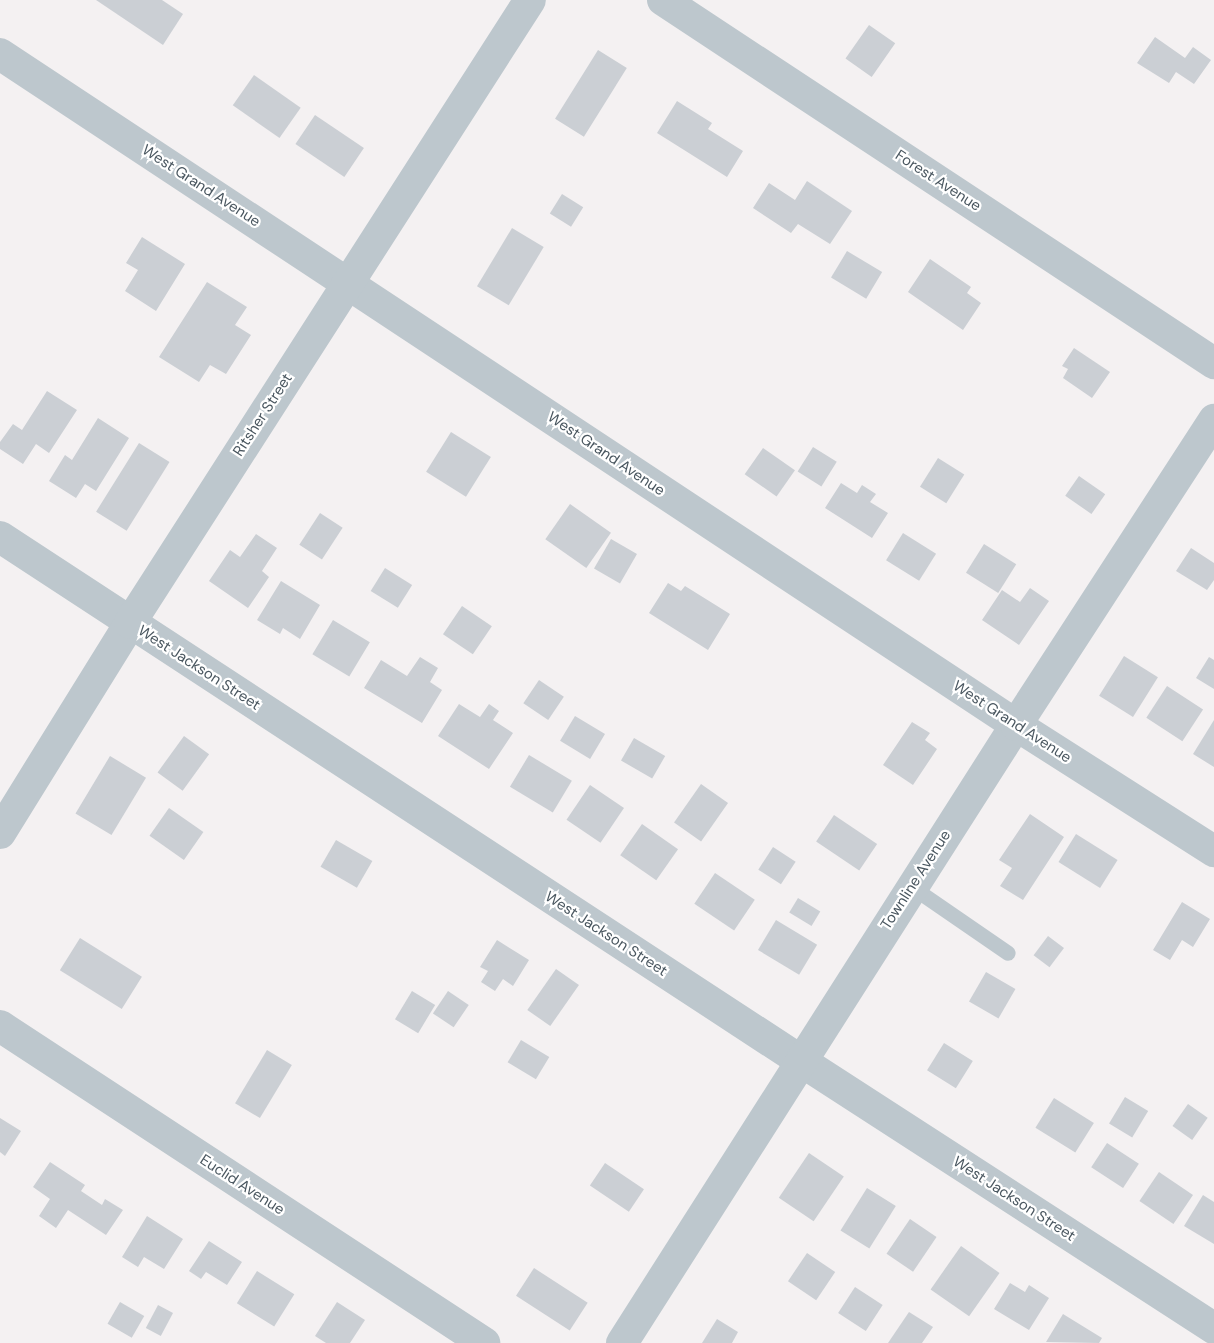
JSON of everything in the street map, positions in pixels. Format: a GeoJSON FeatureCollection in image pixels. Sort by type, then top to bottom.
{"type":"FeatureCollection","features":[{"type":"Feature","properties":{"kind":"street","name":"Ritsher Street"},"geometry":{"type":"LineString","coordinates":[[0,833],[130,623],[530,0]]}},
{"type":"Feature","properties":{"kind":"street","name":"Forest Avenue"},"geometry":{"type":"LineString","coordinates":[[663,0],[1214,363]]}},
{"type":"Feature","properties":{"kind":"street","name":"West Grand Avenue"},"geometry":{"type":"LineString","coordinates":[[0,54],[1016,725],[1214,851]]}},
{"type":"Feature","properties":{"kind":"street","name":"Townline Avenue"},"geometry":{"type":"LineString","coordinates":[[622,1343],[912,887],[1214,420]]}},
{"type":"Feature","properties":{"kind":"street","name":"West Jackson Street"},"geometry":{"type":"LineString","coordinates":[[0,537],[1214,1328]]}},
{"type":"Feature","properties":{"kind":"street","name":"Euclid Avenue"},"geometry":{"type":"LineString","coordinates":[[0,1026],[484,1343]]}},
{"type":"Feature","properties":{"kind":"lane"},"geometry":{"type":"LineString","coordinates":[[912,887],[1008,953]]}},
{"type":"Feature","properties":{"kind":"building"},"geometry":{"type":"Polygon","coordinates":[[[96,0],[162,0],[183,14],[163,45],[96,0]]]}},
{"type":"Feature","properties":{"kind":"building"},"geometry":{"type":"Polygon","coordinates":[[[869,25],[895,43],[872,77],[845,59],[869,25]]]}},
{"type":"Feature","properties":{"kind":"building"},"geometry":{"type":"Polygon","coordinates":[[[1155,37],[1185,58],[1193,47],[1211,60],[1194,84],[1176,72],[1169,83],[1137,63],[1155,37]]]}},
{"type":"Feature","properties":{"kind":"building"},"geometry":{"type":"Polygon","coordinates":[[[598,50],[627,68],[584,137],[555,119],[598,50]]]}},
{"type":"Feature","properties":{"kind":"building"},"geometry":{"type":"Polygon","coordinates":[[[254,75],[301,108],[279,138],[233,105],[254,75]]]}},
{"type":"Feature","properties":{"kind":"building"},"geometry":{"type":"Polygon","coordinates":[[[677,101],[712,123],[708,129],[743,151],[727,177],[657,133],[677,101]]]}},
{"type":"Feature","properties":{"kind":"building"},"geometry":{"type":"Polygon","coordinates":[[[315,115],[364,148],[344,177],[295,144],[315,115]]]}},
{"type":"Feature","properties":{"kind":"building"},"geometry":{"type":"Polygon","coordinates":[[[807,181],[852,211],[830,244],[798,224],[791,233],[753,208],[769,183],[795,200],[807,181]]]}},
{"type":"Feature","properties":{"kind":"building"},"geometry":{"type":"Polygon","coordinates":[[[562,194],[583,207],[571,227],[550,214],[562,194]]]}},
{"type":"Feature","properties":{"kind":"building"},"geometry":{"type":"Polygon","coordinates":[[[512,228],[544,247],[509,305],[477,286],[512,228]]]}},
{"type":"Feature","properties":{"kind":"building"},"geometry":{"type":"Polygon","coordinates":[[[142,237],[185,264],[156,311],[125,291],[138,270],[126,263],[142,237]]]}},
{"type":"Feature","properties":{"kind":"building"},"geometry":{"type":"Polygon","coordinates":[[[847,251],[882,272],[866,299],[831,278],[847,251]]]}},
{"type":"Feature","properties":{"kind":"building"},"geometry":{"type":"Polygon","coordinates":[[[930,259],[971,287],[967,293],[981,303],[963,330],[908,292],[930,259]]]}},
{"type":"Feature","properties":{"kind":"building"},"geometry":{"type":"Polygon","coordinates":[[[207,282],[247,307],[235,325],[251,335],[226,374],[210,365],[199,382],[159,357],[207,282]]]}},
{"type":"Feature","properties":{"kind":"building"},"geometry":{"type":"Polygon","coordinates":[[[1074,348],[1110,372],[1092,398],[1063,378],[1068,369],[1062,366],[1074,348]]]}},
{"type":"Feature","properties":{"kind":"building"},"geometry":{"type":"Polygon","coordinates":[[[47,391],[77,410],[49,453],[36,444],[23,464],[0,449],[0,442],[13,424],[22,430],[47,391]]]}},
{"type":"Feature","properties":{"kind":"building"},"geometry":{"type":"Polygon","coordinates":[[[98,418],[129,438],[96,491],[85,484],[76,498],[49,481],[65,455],[72,460],[98,418]]]}},
{"type":"Feature","properties":{"kind":"building"},"geometry":{"type":"Polygon","coordinates":[[[451,432],[491,457],[466,497],[426,472],[451,432]]]}},
{"type":"Feature","properties":{"kind":"building"},"geometry":{"type":"Polygon","coordinates":[[[139,443],[170,462],[127,531],[96,512],[139,443]]]}},
{"type":"Feature","properties":{"kind":"building"},"geometry":{"type":"Polygon","coordinates":[[[813,447],[837,462],[821,486],[798,472],[813,447]]]}},
{"type":"Feature","properties":{"kind":"building"},"geometry":{"type":"Polygon","coordinates":[[[763,448],[795,470],[777,497],[745,474],[763,448]]]}},
{"type":"Feature","properties":{"kind":"building"},"geometry":{"type":"Polygon","coordinates":[[[938,458],[964,474],[946,503],[920,487],[938,458]]]}},
{"type":"Feature","properties":{"kind":"building"},"geometry":{"type":"Polygon","coordinates":[[[1079,476],[1105,494],[1091,514],[1065,496],[1079,476]]]}},
{"type":"Feature","properties":{"kind":"building"},"geometry":{"type":"Polygon","coordinates":[[[841,483],[857,493],[862,485],[876,494],[870,502],[888,513],[872,538],[825,508],[841,483]]]}},
{"type":"Feature","properties":{"kind":"building"},"geometry":{"type":"Polygon","coordinates":[[[570,504],[611,533],[586,568],[545,539],[570,504]]]}},
{"type":"Feature","properties":{"kind":"building"},"geometry":{"type":"Polygon","coordinates":[[[320,513],[343,528],[322,560],[299,545],[320,513]]]}},
{"type":"Feature","properties":{"kind":"building"},"geometry":{"type":"Polygon","coordinates":[[[903,533],[936,554],[919,581],[886,560],[903,533]]]}},
{"type":"Feature","properties":{"kind":"building"},"geometry":{"type":"Polygon","coordinates":[[[256,534],[277,548],[262,571],[269,577],[248,608],[209,581],[230,550],[240,557],[256,534]]]}},
{"type":"Feature","properties":{"kind":"building"},"geometry":{"type":"Polygon","coordinates":[[[611,539],[637,554],[620,583],[594,568],[611,539]]]}},
{"type":"Feature","properties":{"kind":"building"},"geometry":{"type":"Polygon","coordinates":[[[984,544],[1016,564],[998,593],[966,573],[984,544]]]}},
{"type":"Feature","properties":{"kind":"building"},"geometry":{"type":"Polygon","coordinates":[[[1191,548],[1214,563],[1214,580],[1207,590],[1176,571],[1191,548]]]}},
{"type":"Feature","properties":{"kind":"building"},"geometry":{"type":"Polygon","coordinates":[[[385,568],[412,585],[398,608],[371,591],[385,568]]]}},
{"type":"Feature","properties":{"kind":"building"},"geometry":{"type":"Polygon","coordinates":[[[281,581],[320,605],[300,639],[283,628],[280,634],[257,620],[281,581]]]}},
{"type":"Feature","properties":{"kind":"building"},"geometry":{"type":"Polygon","coordinates":[[[668,583],[681,591],[685,586],[730,614],[708,650],[649,613],[668,583]]]}},
{"type":"Feature","properties":{"kind":"building"},"geometry":{"type":"Polygon","coordinates":[[[1030,588],[1049,601],[1019,645],[982,620],[1002,590],[1020,602],[1030,588]]]}},
{"type":"Feature","properties":{"kind":"building"},"geometry":{"type":"Polygon","coordinates":[[[462,606],[492,626],[473,654],[443,634],[462,606]]]}},
{"type":"Feature","properties":{"kind":"building"},"geometry":{"type":"Polygon","coordinates":[[[333,620],[370,642],[349,676],[312,654],[333,620]]]}},
{"type":"Feature","properties":{"kind":"building"},"geometry":{"type":"Polygon","coordinates":[[[1124,656],[1158,677],[1133,717],[1099,696],[1124,656]]]}},
{"type":"Feature","properties":{"kind":"building"},"geometry":{"type":"Polygon","coordinates":[[[420,657],[438,668],[430,682],[442,690],[422,723],[364,688],[381,660],[407,676],[420,657]]]}},
{"type":"Feature","properties":{"kind":"building"},"geometry":{"type":"Polygon","coordinates":[[[1209,657],[1214,660],[1214,689],[1196,678],[1209,657]]]}},
{"type":"Feature","properties":{"kind":"building"},"geometry":{"type":"Polygon","coordinates":[[[539,680],[564,697],[548,720],[523,703],[539,680]]]}},
{"type":"Feature","properties":{"kind":"building"},"geometry":{"type":"Polygon","coordinates":[[[1167,686],[1203,709],[1182,741],[1146,718],[1167,686]]]}},
{"type":"Feature","properties":{"kind":"building"},"geometry":{"type":"Polygon","coordinates":[[[459,704],[480,717],[489,704],[499,711],[493,720],[513,733],[489,769],[438,736],[459,704]]]}},
{"type":"Feature","properties":{"kind":"building"},"geometry":{"type":"Polygon","coordinates":[[[575,716],[605,734],[590,759],[560,741],[575,716]]]}},
{"type":"Feature","properties":{"kind":"building"},"geometry":{"type":"Polygon","coordinates":[[[1214,720],[1214,767],[1193,754],[1214,720]]]}},
{"type":"Feature","properties":{"kind":"building"},"geometry":{"type":"Polygon","coordinates":[[[912,722],[930,733],[925,740],[937,749],[913,785],[883,765],[912,722]]]}},
{"type":"Feature","properties":{"kind":"building"},"geometry":{"type":"Polygon","coordinates":[[[184,736],[209,754],[183,791],[158,772],[184,736]]]}},
{"type":"Feature","properties":{"kind":"building"},"geometry":{"type":"Polygon","coordinates":[[[634,738],[665,756],[652,779],[621,761],[634,738]]]}},
{"type":"Feature","properties":{"kind":"building"},"geometry":{"type":"Polygon","coordinates":[[[529,755],[572,781],[553,812],[510,787],[529,755]]]}},
{"type":"Feature","properties":{"kind":"building"},"geometry":{"type":"Polygon","coordinates":[[[110,756],[146,778],[111,835],[75,813],[110,756]]]}},
{"type":"Feature","properties":{"kind":"building"},"geometry":{"type":"Polygon","coordinates":[[[701,784],[728,803],[701,841],[674,823],[701,784]]]}},
{"type":"Feature","properties":{"kind":"building"},"geometry":{"type":"Polygon","coordinates":[[[590,785],[624,808],[601,843],[567,820],[590,785]]]}},
{"type":"Feature","properties":{"kind":"building"},"geometry":{"type":"Polygon","coordinates":[[[169,808],[203,832],[184,860],[149,836],[169,808]]]}},
{"type":"Feature","properties":{"kind":"building"},"geometry":{"type":"Polygon","coordinates":[[[1030,814],[1064,837],[1023,900],[1000,886],[1012,868],[999,860],[1030,814]]]}},
{"type":"Feature","properties":{"kind":"building"},"geometry":{"type":"Polygon","coordinates":[[[834,815],[877,844],[859,871],[816,842],[834,815]]]}},
{"type":"Feature","properties":{"kind":"building"},"geometry":{"type":"Polygon","coordinates":[[[642,824],[678,849],[656,880],[620,855],[642,824]]]}},
{"type":"Feature","properties":{"kind":"building"},"geometry":{"type":"Polygon","coordinates":[[[1076,834],[1118,860],[1100,888],[1059,862],[1076,834]]]}},
{"type":"Feature","properties":{"kind":"building"},"geometry":{"type":"Polygon","coordinates":[[[336,840],[372,861],[357,888],[320,867],[336,840]]]}},
{"type":"Feature","properties":{"kind":"building"},"geometry":{"type":"Polygon","coordinates":[[[773,847],[796,862],[781,884],[758,870],[773,847]]]}},
{"type":"Feature","properties":{"kind":"building"},"geometry":{"type":"Polygon","coordinates":[[[715,873],[755,900],[734,931],[694,904],[715,873]]]}},
{"type":"Feature","properties":{"kind":"building"},"geometry":{"type":"Polygon","coordinates":[[[798,898],[820,911],[812,926],[789,913],[798,898]]]}},
{"type":"Feature","properties":{"kind":"building"},"geometry":{"type":"Polygon","coordinates":[[[1182,902],[1210,919],[1193,947],[1182,940],[1170,960],[1153,950],[1182,902]]]}},
{"type":"Feature","properties":{"kind":"building"},"geometry":{"type":"Polygon","coordinates":[[[776,920],[817,945],[799,975],[758,950],[776,920]]]}},
{"type":"Feature","properties":{"kind":"building"},"geometry":{"type":"Polygon","coordinates":[[[1048,936],[1064,948],[1050,967],[1034,955],[1048,936]]]}},
{"type":"Feature","properties":{"kind":"building"},"geometry":{"type":"Polygon","coordinates":[[[80,938],[142,977],[122,1009],[60,970],[80,938]]]}},
{"type":"Feature","properties":{"kind":"building"},"geometry":{"type":"Polygon","coordinates":[[[497,940],[529,960],[513,986],[503,979],[495,991],[481,982],[488,971],[480,967],[497,940]]]}},
{"type":"Feature","properties":{"kind":"building"},"geometry":{"type":"Polygon","coordinates":[[[556,969],[579,985],[550,1026],[527,1010],[556,969]]]}},
{"type":"Feature","properties":{"kind":"building"},"geometry":{"type":"Polygon","coordinates":[[[986,972],[1015,989],[998,1018],[969,1001],[986,972]]]}},
{"type":"Feature","properties":{"kind":"building"},"geometry":{"type":"Polygon","coordinates":[[[412,991],[435,1005],[418,1033],[395,1019],[412,991]]]}},
{"type":"Feature","properties":{"kind":"building"},"geometry":{"type":"Polygon","coordinates":[[[448,991],[469,1005],[454,1027],[433,1013],[448,991]]]}},
{"type":"Feature","properties":{"kind":"building"},"geometry":{"type":"Polygon","coordinates":[[[521,1040],[549,1057],[536,1079],[508,1062],[521,1040]]]}},
{"type":"Feature","properties":{"kind":"building"},"geometry":{"type":"Polygon","coordinates":[[[944,1043],[973,1061],[956,1088],[927,1070],[944,1043]]]}},
{"type":"Feature","properties":{"kind":"building"},"geometry":{"type":"Polygon","coordinates":[[[267,1050],[292,1065],[260,1118],[235,1103],[267,1050]]]}},
{"type":"Feature","properties":{"kind":"building"},"geometry":{"type":"Polygon","coordinates":[[[1125,1097],[1148,1111],[1132,1137],[1109,1124],[1125,1097]]]}},
{"type":"Feature","properties":{"kind":"building"},"geometry":{"type":"Polygon","coordinates":[[[1054,1098],[1094,1123],[1075,1153],[1035,1128],[1054,1098]]]}},
{"type":"Feature","properties":{"kind":"building"},"geometry":{"type":"Polygon","coordinates":[[[1188,1104],[1208,1118],[1192,1140],[1173,1126],[1188,1104]]]}},
{"type":"Feature","properties":{"kind":"building"},"geometry":{"type":"Polygon","coordinates":[[[0,1118],[21,1131],[5,1156],[0,1152],[0,1118]]]}},
{"type":"Feature","properties":{"kind":"building"},"geometry":{"type":"Polygon","coordinates":[[[1107,1143],[1139,1164],[1123,1188],[1091,1167],[1107,1143]]]}},
{"type":"Feature","properties":{"kind":"building"},"geometry":{"type":"Polygon","coordinates":[[[809,1153],[844,1176],[814,1221],[779,1198],[809,1153]]]}},
{"type":"Feature","properties":{"kind":"building"},"geometry":{"type":"Polygon","coordinates":[[[50,1162],[85,1185],[81,1191],[102,1205],[105,1199],[123,1210],[106,1235],[68,1210],[56,1228],[39,1216],[50,1199],[33,1187],[50,1162]]]}},
{"type":"Feature","properties":{"kind":"building"},"geometry":{"type":"Polygon","coordinates":[[[605,1163],[644,1189],[629,1212],[590,1185],[605,1163]]]}},
{"type":"Feature","properties":{"kind":"building"},"geometry":{"type":"Polygon","coordinates":[[[1159,1172],[1193,1195],[1173,1224],[1139,1201],[1159,1172]]]}},
{"type":"Feature","properties":{"kind":"building"},"geometry":{"type":"Polygon","coordinates":[[[867,1188],[896,1206],[869,1248],[841,1230],[867,1188]]]}},
{"type":"Feature","properties":{"kind":"building"},"geometry":{"type":"Polygon","coordinates":[[[1203,1195],[1214,1202],[1214,1244],[1184,1226],[1203,1195]]]}},
{"type":"Feature","properties":{"kind":"building"},"geometry":{"type":"Polygon","coordinates":[[[147,1216],[183,1239],[164,1269],[144,1257],[138,1267],[122,1257],[147,1216]]]}},
{"type":"Feature","properties":{"kind":"building"},"geometry":{"type":"Polygon","coordinates":[[[910,1219],[937,1237],[913,1272],[887,1254],[910,1219]]]}},
{"type":"Feature","properties":{"kind":"building"},"geometry":{"type":"Polygon","coordinates":[[[209,1241],[242,1262],[227,1285],[206,1272],[201,1279],[189,1271],[209,1241]]]}},
{"type":"Feature","properties":{"kind":"building"},"geometry":{"type":"Polygon","coordinates":[[[961,1246],[1000,1273],[969,1316],[931,1289],[961,1246]]]}},
{"type":"Feature","properties":{"kind":"building"},"geometry":{"type":"Polygon","coordinates":[[[807,1253],[835,1272],[816,1300],[788,1281],[807,1253]]]}},
{"type":"Feature","properties":{"kind":"building"},"geometry":{"type":"Polygon","coordinates":[[[534,1268],[588,1303],[570,1331],[516,1296],[534,1268]]]}},
{"type":"Feature","properties":{"kind":"building"},"geometry":{"type":"Polygon","coordinates":[[[257,1271],[294,1294],[274,1327],[237,1303],[257,1271]]]}},
{"type":"Feature","properties":{"kind":"building"},"geometry":{"type":"Polygon","coordinates":[[[1010,1283],[1025,1292],[1029,1285],[1049,1298],[1029,1330],[994,1309],[1010,1283]]]}},
{"type":"Feature","properties":{"kind":"building"},"geometry":{"type":"Polygon","coordinates":[[[855,1287],[883,1305],[866,1331],[838,1313],[855,1287]]]}},
{"type":"Feature","properties":{"kind":"building"},"geometry":{"type":"Polygon","coordinates":[[[120,1302],[144,1316],[132,1338],[108,1324],[120,1302]]]}},
{"type":"Feature","properties":{"kind":"building"},"geometry":{"type":"Polygon","coordinates":[[[337,1302],[365,1320],[350,1343],[326,1343],[315,1336],[337,1302]]]}},
{"type":"Feature","properties":{"kind":"building"},"geometry":{"type":"Polygon","coordinates":[[[158,1305],[173,1313],[161,1336],[146,1328],[158,1305]]]}},
{"type":"Feature","properties":{"kind":"building"},"geometry":{"type":"Polygon","coordinates":[[[909,1312],[933,1327],[922,1343],[888,1343],[909,1312]]]}},
{"type":"Feature","properties":{"kind":"building"},"geometry":{"type":"Polygon","coordinates":[[[1063,1314],[1102,1338],[1099,1343],[1046,1342],[1063,1314]]]}},
{"type":"Feature","properties":{"kind":"building"},"geometry":{"type":"Polygon","coordinates":[[[717,1319],[738,1332],[732,1343],[702,1343],[717,1319]]]}}]}
